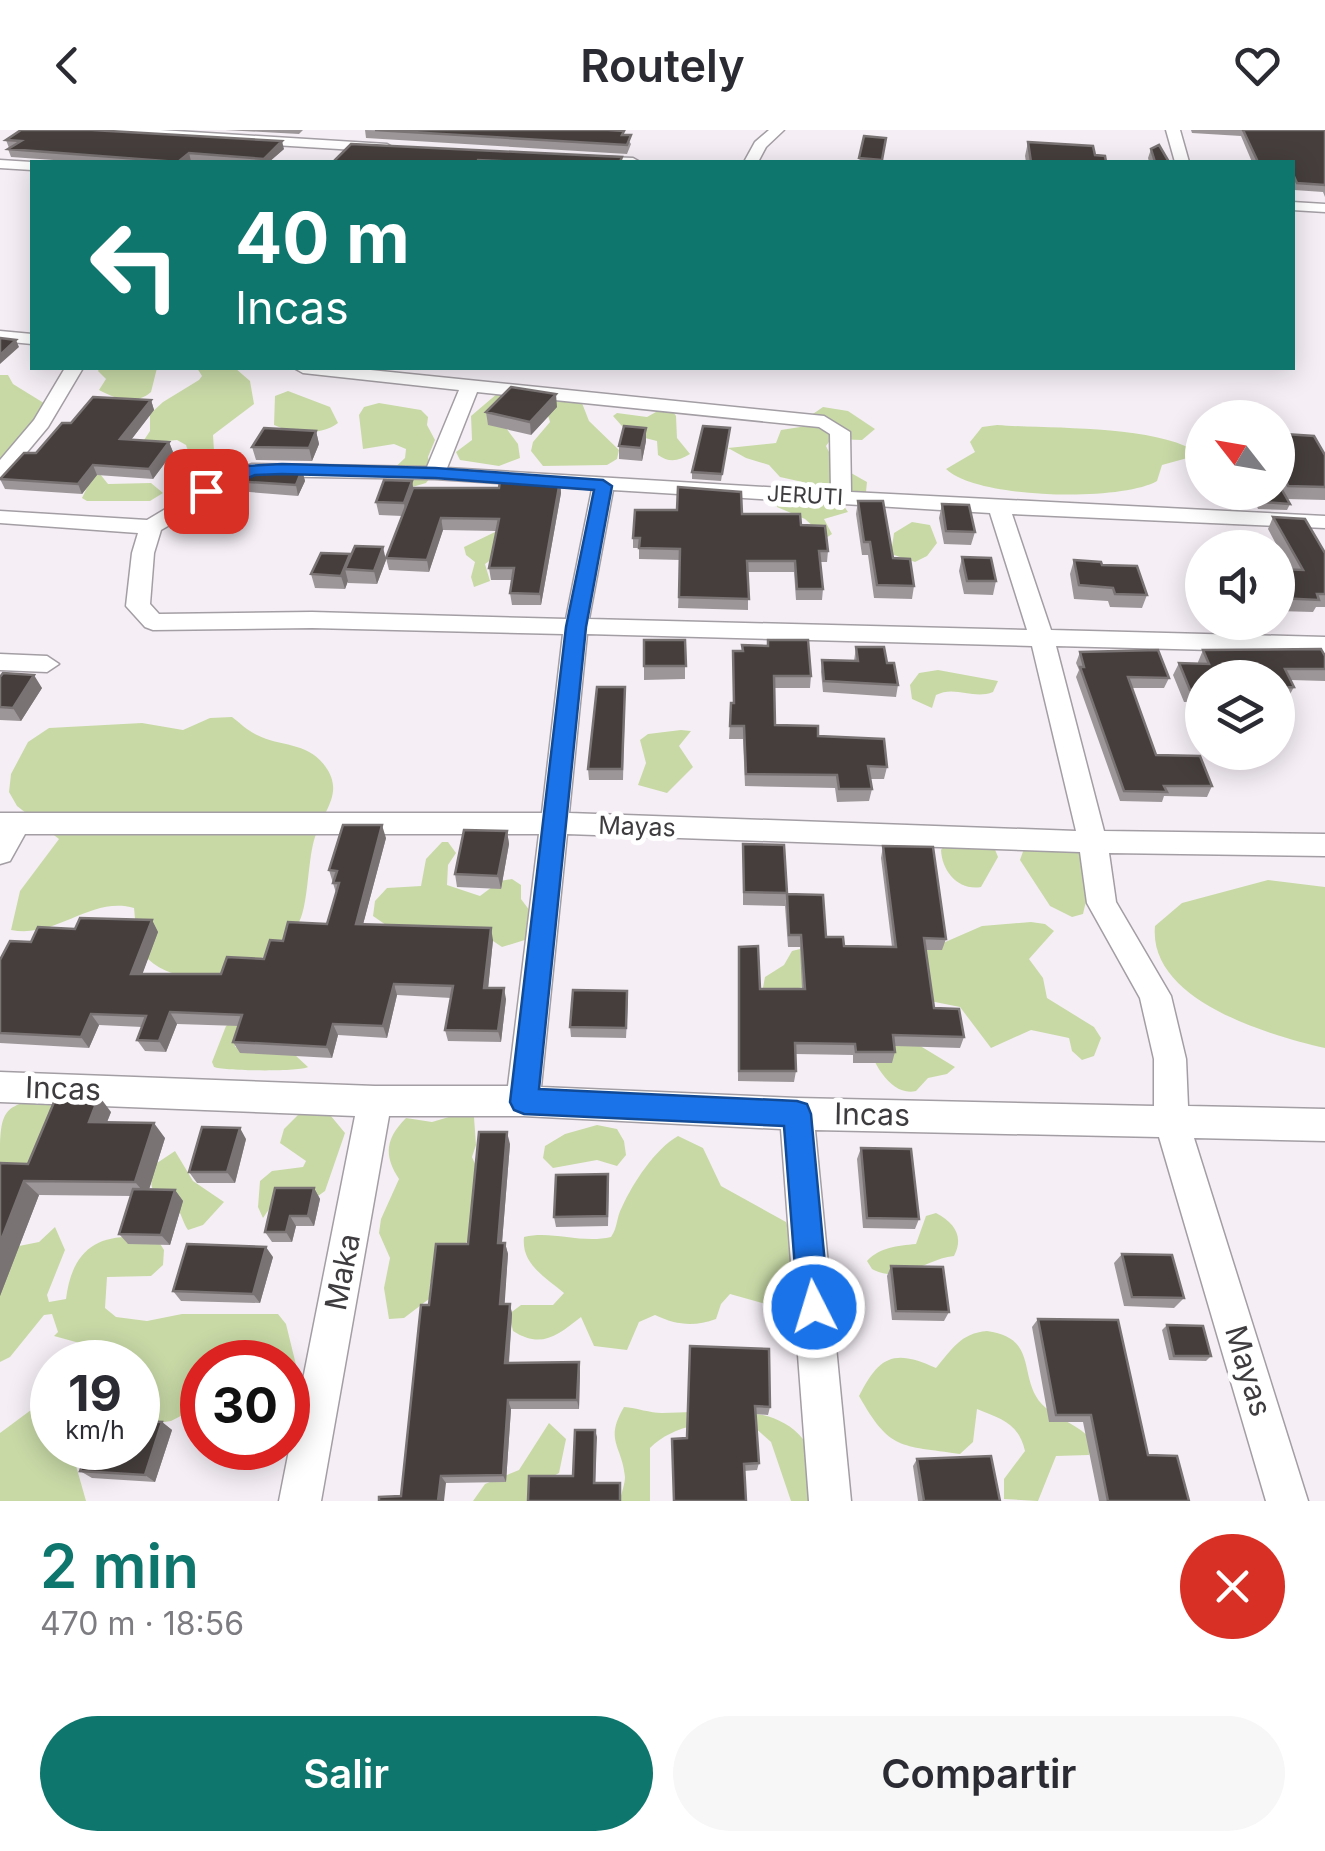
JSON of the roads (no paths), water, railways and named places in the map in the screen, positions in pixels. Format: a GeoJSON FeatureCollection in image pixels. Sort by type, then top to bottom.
{"type":"FeatureCollection","features":[{"type":"Feature","properties":{"kind":"street"},"geometry":{"type":"LineString","coordinates":[[95,130],[394,149]]}},
{"type":"Feature","properties":{"kind":"street"},"geometry":{"type":"LineString","coordinates":[[752,160],[760,144],[777,130]]}},
{"type":"Feature","properties":{"kind":"street"},"geometry":{"type":"LineString","coordinates":[[1172,130],[1181,160]]}},
{"type":"Feature","properties":{"kind":"street"},"geometry":{"type":"LineString","coordinates":[[93,148],[115,131]]}},
{"type":"Feature","properties":{"kind":"street"},"geometry":{"type":"LineString","coordinates":[[563,158],[598,160]]}},
{"type":"Feature","properties":{"kind":"street"},"geometry":{"type":"LineString","coordinates":[[0,164],[30,166]]}},
{"type":"Feature","properties":{"kind":"street"},"geometry":{"type":"LineString","coordinates":[[0,173],[30,176]]}},
{"type":"Feature","properties":{"kind":"street"},"geometry":{"type":"LineString","coordinates":[[1295,206],[1325,208]]}},
{"type":"Feature","properties":{"kind":"street"},"geometry":{"type":"LineString","coordinates":[[0,336],[29,340]]}},
{"type":"Feature","properties":{"kind":"street"},"geometry":{"type":"LineString","coordinates":[[0,472],[22,451],[58,400],[73,370]]}},
{"type":"Feature","properties":{"kind":"street"},"geometry":{"type":"LineString","coordinates":[[323,370],[824,422],[840,432],[842,496]]}},
{"type":"Feature","properties":{"kind":"street"},"geometry":{"type":"LineString","coordinates":[[435,473],[470,385]]}},
{"type":"Feature","properties":{"kind":"street","name":"JERUTI"},"geometry":{"type":"LineString","coordinates":[[151,527],[206,491],[252,470],[435,473],[603,486],[1325,522]]}},
{"type":"Feature","properties":{"kind":"street"},"geometry":{"type":"LineString","coordinates":[[524,1102],[576,627],[603,486]]}},
{"type":"Feature","properties":{"kind":"street","name":"Mayas"},"geometry":{"type":"LineString","coordinates":[[998,507],[1042,638],[1094,842],[1102,904],[1154,996],[1170,1058],[1171,1120],[1287,1501]]}},
{"type":"Feature","properties":{"kind":"street"},"geometry":{"type":"LineString","coordinates":[[0,516],[151,527],[143,552],[138,606],[153,622],[312,620],[1325,645]]}},
{"type":"Feature","properties":{"kind":"street"},"geometry":{"type":"LineString","coordinates":[[0,662],[47,664]]}},
{"type":"Feature","properties":{"kind":"street","name":"Mayas"},"geometry":{"type":"LineString","coordinates":[[9,824],[552,823],[1094,842],[1325,845]]}},
{"type":"Feature","properties":{"kind":"street"},"geometry":{"type":"LineString","coordinates":[[0,853],[9,824]]}},
{"type":"Feature","properties":{"kind":"street","name":"Incas"},"geometry":{"type":"LineString","coordinates":[[0,1087],[797,1114],[1325,1125]]}},
{"type":"Feature","properties":{"kind":"street","name":"Maka"},"geometry":{"type":"LineString","coordinates":[[300,1501],[375,1101]]}},
{"type":"Feature","properties":{"kind":"street"},"geometry":{"type":"LineString","coordinates":[[797,1114],[830,1501]]}}]}
